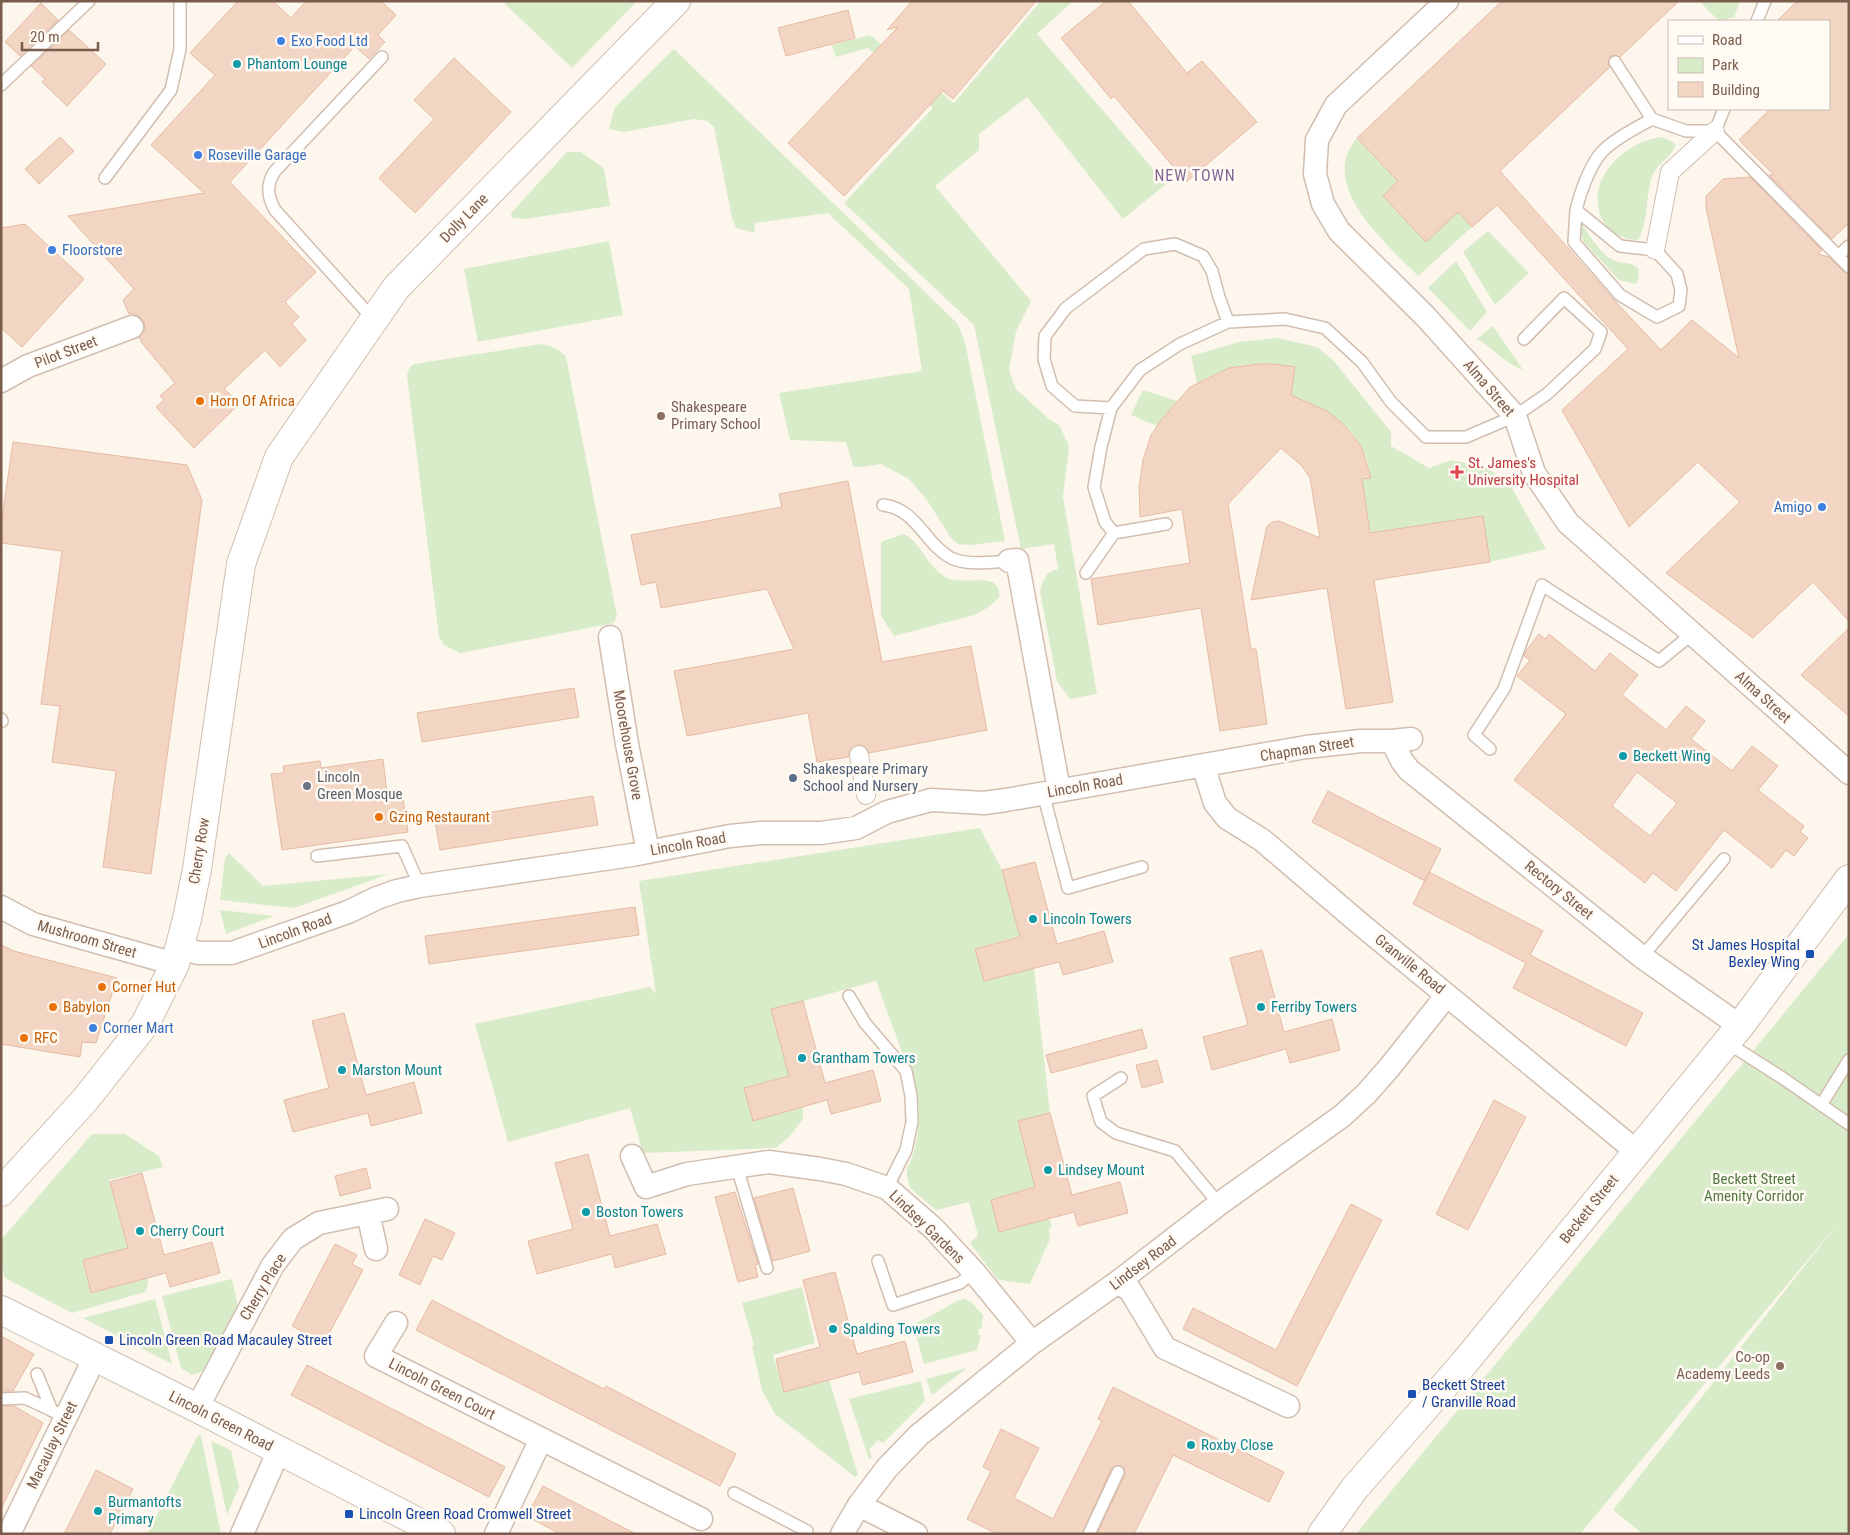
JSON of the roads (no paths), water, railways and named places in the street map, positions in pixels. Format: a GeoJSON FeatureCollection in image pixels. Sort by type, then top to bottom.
{"type":"FeatureCollection","features":[{"type":"Feature","properties":{"kind":"street","name":"Dolly Lane"},"geometry":{"type":"LineString","coordinates":[[278,457],[396,288],[676,1]]}},
{"type":"Feature","properties":{"kind":"street","name":"Alma Street"},"geometry":{"type":"LineString","coordinates":[[1447,1],[1336,105],[1317,140],[1315,174],[1323,204],[1339,231],[1425,316],[1515,416],[1534,473],[1568,523],[1849,773]]}},
{"type":"Feature","properties":{"kind":"street"},"geometry":{"type":"LineString","coordinates":[[1655,250],[1670,172],[1716,131]]}},
{"type":"Feature","properties":{"kind":"street","name":"Pilot Street"},"geometry":{"type":"LineString","coordinates":[[1,381],[28,366],[132,327]]}},
{"type":"Feature","properties":{"kind":"street","name":"Cherry Row"},"geometry":{"type":"LineString","coordinates":[[1,1192],[85,1100],[145,1024],[177,956],[197,869],[241,564],[278,457]]}},
{"type":"Feature","properties":{"kind":"street"},"geometry":{"type":"LineString","coordinates":[[1014,557],[1051,792]]}},
{"type":"Feature","properties":{"kind":"street","name":"Moorehouse Grove"},"geometry":{"type":"LineString","coordinates":[[610,637],[627,744],[648,852]]}},
{"type":"Feature","properties":{"kind":"street","name":"Chapman Street"},"geometry":{"type":"LineString","coordinates":[[1203,765],[1306,747],[1361,741],[1401,740]]}},
{"type":"Feature","properties":{"kind":"street","name":"Rectory Street"},"geometry":{"type":"LineString","coordinates":[[1401,740],[1402,761],[1410,770],[1642,957],[1733,1034]]}},
{"type":"Feature","properties":{"kind":"street"},"geometry":{"type":"LineString","coordinates":[[859,754],[866,795]]}},
{"type":"Feature","properties":{"kind":"street","name":"Lincoln Road"},"geometry":{"type":"LineString","coordinates":[[177,956],[199,953],[219,954],[237,952],[348,912],[377,898],[420,886],[648,852],[730,836],[761,833],[821,833],[856,828],[887,812],[931,800],[984,803],[1203,765]]}},
{"type":"Feature","properties":{"kind":"street","name":"Granville Road"},"geometry":{"type":"LineString","coordinates":[[1203,765],[1215,803],[1227,818],[1262,840],[1358,922],[1636,1151]]}},
{"type":"Feature","properties":{"kind":"street","name":"Beckett Street"},"geometry":{"type":"LineString","coordinates":[[1322,1534],[1354,1489],[1464,1362],[1733,1034],[1849,879]]}},
{"type":"Feature","properties":{"kind":"street","name":"Mushroom Street"},"geometry":{"type":"LineString","coordinates":[[1,907],[33,924],[177,956]]}},
{"type":"Feature","properties":{"kind":"street","name":"Lindsey Road"},"geometry":{"type":"LineString","coordinates":[[842,1534],[859,1505],[887,1468],[919,1435],[1032,1343],[1118,1282],[1219,1204],[1342,1116],[1366,1094],[1389,1068],[1447,995]]}},
{"type":"Feature","properties":{"kind":"street","name":"Lindsey Gardens"},"geometry":{"type":"LineString","coordinates":[[632,1156],[646,1187],[686,1174],[769,1162],[846,1174],[887,1188],[933,1228],[974,1272],[1032,1343]]}},
{"type":"Feature","properties":{"kind":"street","name":"Cherry Place"},"geometry":{"type":"LineString","coordinates":[[197,1408],[273,1266],[293,1239],[319,1223],[378,1211],[376,1249]]}},
{"type":"Feature","properties":{"kind":"street"},"geometry":{"type":"LineString","coordinates":[[1118,1282],[1130,1290],[1165,1348],[1288,1406]]}},
{"type":"Feature","properties":{"kind":"street","name":"Lincoln Green Road"},"geometry":{"type":"LineString","coordinates":[[1,1310],[197,1408],[441,1534]]}},
{"type":"Feature","properties":{"kind":"street","name":"Lincoln Green Court"},"geometry":{"type":"LineString","coordinates":[[396,1323],[376,1356],[701,1519]]}},
{"type":"Feature","properties":{"kind":"street","name":"Macaulay Street"},"geometry":{"type":"LineString","coordinates":[[9,1534],[59,1414],[95,1357]]}},
{"type":"Feature","properties":{"kind":"street"},"geometry":{"type":"LineString","coordinates":[[496,1534],[541,1439]]}},
{"type":"Feature","properties":{"kind":"street"},"geometry":{"type":"LineString","coordinates":[[242,1534],[279,1450]]}},
{"type":"Feature","properties":{"kind":"street"},"geometry":{"type":"LineString","coordinates":[[859,1505],[916,1534]]}},
{"type":"Feature","properties":{"kind":"lane"},"geometry":{"type":"LineString","coordinates":[[1,86],[89,1]]}},
{"type":"Feature","properties":{"kind":"lane"},"geometry":{"type":"LineString","coordinates":[[105,178],[171,90],[180,49],[180,1]]}},
{"type":"Feature","properties":{"kind":"lane"},"geometry":{"type":"LineString","coordinates":[[1757,20],[1765,1]]}},
{"type":"Feature","properties":{"kind":"lane"},"geometry":{"type":"LineString","coordinates":[[374,320],[275,210],[269,198],[268,185],[269,179],[275,171],[382,57]]}},
{"type":"Feature","properties":{"kind":"lane"},"geometry":{"type":"LineString","coordinates":[[1615,62],[1652,119],[1686,130],[1716,131],[1849,267]]}},
{"type":"Feature","properties":{"kind":"lane"},"geometry":{"type":"LineString","coordinates":[[1716,131],[1724,110]]}},
{"type":"Feature","properties":{"kind":"lane"},"geometry":{"type":"LineString","coordinates":[[1576,210],[1620,246],[1655,250],[1677,274],[1681,290],[1678,306],[1657,317],[1620,295],[1574,242],[1576,210],[1581,189],[1600,154],[1619,139],[1652,119]]}},
{"type":"Feature","properties":{"kind":"lane"},"geometry":{"type":"LineString","coordinates":[[1111,408],[1075,406],[1052,386],[1044,360],[1045,336],[1066,308],[1144,249],[1175,244],[1203,256],[1212,271],[1218,297],[1228,322]]}},
{"type":"Feature","properties":{"kind":"lane"},"geometry":{"type":"LineString","coordinates":[[1838,256],[1849,246]]}},
{"type":"Feature","properties":{"kind":"lane"},"geometry":{"type":"LineString","coordinates":[[1114,533],[1105,522],[1094,487],[1101,447],[1111,408],[1140,370],[1180,344],[1228,322],[1285,319],[1325,328],[1362,362],[1391,402],[1426,437],[1466,437],[1515,416],[1547,394],[1596,349],[1601,332],[1564,298],[1524,339]]}},
{"type":"Feature","properties":{"kind":"lane"},"geometry":{"type":"LineString","coordinates":[[883,504],[903,510],[937,547],[952,558],[967,562],[1014,557]]}},
{"type":"Feature","properties":{"kind":"lane"},"geometry":{"type":"LineString","coordinates":[[1086,574],[1114,533],[1166,524]]}},
{"type":"Feature","properties":{"kind":"lane"},"geometry":{"type":"LineString","coordinates":[[1490,749],[1474,735],[1504,690],[1542,585],[1659,661],[1692,634]]}},
{"type":"Feature","properties":{"kind":"lane"},"geometry":{"type":"LineString","coordinates":[[1051,792],[1068,888],[1142,867]]}},
{"type":"Feature","properties":{"kind":"lane"},"geometry":{"type":"LineString","coordinates":[[317,856],[402,846],[420,886]]}},
{"type":"Feature","properties":{"kind":"lane"},"geometry":{"type":"LineString","coordinates":[[1642,957],[1724,859]]}},
{"type":"Feature","properties":{"kind":"lane"},"geometry":{"type":"LineString","coordinates":[[850,996],[865,1023],[906,1070],[911,1096],[912,1122],[906,1150],[887,1188]]}},
{"type":"Feature","properties":{"kind":"lane"},"geometry":{"type":"LineString","coordinates":[[1733,1034],[1849,1124]]}},
{"type":"Feature","properties":{"kind":"lane"},"geometry":{"type":"LineString","coordinates":[[1821,1104],[1849,1060]]}},
{"type":"Feature","properties":{"kind":"lane"},"geometry":{"type":"LineString","coordinates":[[1121,1078],[1093,1096],[1102,1122],[1116,1133],[1175,1151],[1219,1204]]}},
{"type":"Feature","properties":{"kind":"lane"},"geometry":{"type":"LineString","coordinates":[[736,1167],[767,1268]]}},
{"type":"Feature","properties":{"kind":"lane"},"geometry":{"type":"LineString","coordinates":[[878,1262],[893,1305],[960,1283],[974,1272]]}},
{"type":"Feature","properties":{"kind":"lane"},"geometry":{"type":"LineString","coordinates":[[37,1374],[59,1414]]}},
{"type":"Feature","properties":{"kind":"lane"},"geometry":{"type":"LineString","coordinates":[[1,1399],[25,1398],[59,1414]]}},
{"type":"Feature","properties":{"kind":"lane"},"geometry":{"type":"LineString","coordinates":[[1089,1534],[1118,1472]]}},
{"type":"Feature","properties":{"kind":"lane"},"geometry":{"type":"LineString","coordinates":[[734,1493],[807,1530],[806,1534]]}},
{"type":"Feature","properties":{"kind":"place","name":"Exo Food Ltd"},"geometry":{"type":"Point","coordinates":[281,41]}},
{"type":"Feature","properties":{"kind":"place","name":"Phantom Lounge"},"geometry":{"type":"Point","coordinates":[237,64]}},
{"type":"Feature","properties":{"kind":"place","name":"Roseville Garage"},"geometry":{"type":"Point","coordinates":[198,155]}},
{"type":"Feature","properties":{"kind":"place","name":"Floorstore"},"geometry":{"type":"Point","coordinates":[52,250]}},
{"type":"Feature","properties":{"kind":"place","name":"Horn Of Africa"},"geometry":{"type":"Point","coordinates":[200,401]}},
{"type":"Feature","properties":{"kind":"place","name":"Shakespeare Primary School"},"geometry":{"type":"Point","coordinates":[661,416]}},
{"type":"Feature","properties":{"kind":"place","name":"St. James's University Hospital"},"geometry":{"type":"Point","coordinates":[1457,472]}},
{"type":"Feature","properties":{"kind":"place","name":"Amigo"},"geometry":{"type":"Point","coordinates":[1822,507]}},
{"type":"Feature","properties":{"kind":"place","name":"Beckett Wing"},"geometry":{"type":"Point","coordinates":[1623,756]}},
{"type":"Feature","properties":{"kind":"place","name":"Shakespeare Primary School and Nursery"},"geometry":{"type":"Point","coordinates":[793,778]}},
{"type":"Feature","properties":{"kind":"place","name":"Lincoln Green Mosque"},"geometry":{"type":"Point","coordinates":[307,786]}},
{"type":"Feature","properties":{"kind":"place","name":"Gzing Restaurant"},"geometry":{"type":"Point","coordinates":[379,817]}},
{"type":"Feature","properties":{"kind":"place","name":"Lincoln Towers"},"geometry":{"type":"Point","coordinates":[1033,919]}},
{"type":"Feature","properties":{"kind":"place","name":"St James Hospital Bexley Wing"},"geometry":{"type":"Point","coordinates":[1810,954]}},
{"type":"Feature","properties":{"kind":"place","name":"Corner Hut"},"geometry":{"type":"Point","coordinates":[102,987]}},
{"type":"Feature","properties":{"kind":"place","name":"Babylon"},"geometry":{"type":"Point","coordinates":[53,1007]}},
{"type":"Feature","properties":{"kind":"place","name":"Ferriby Towers"},"geometry":{"type":"Point","coordinates":[1261,1007]}},
{"type":"Feature","properties":{"kind":"place","name":"Corner Mart"},"geometry":{"type":"Point","coordinates":[93,1028]}},
{"type":"Feature","properties":{"kind":"place","name":"RFC"},"geometry":{"type":"Point","coordinates":[24,1038]}},
{"type":"Feature","properties":{"kind":"place","name":"Grantham Towers"},"geometry":{"type":"Point","coordinates":[802,1058]}},
{"type":"Feature","properties":{"kind":"place","name":"Marston Mount"},"geometry":{"type":"Point","coordinates":[342,1070]}},
{"type":"Feature","properties":{"kind":"place","name":"Lindsey Mount"},"geometry":{"type":"Point","coordinates":[1048,1170]}},
{"type":"Feature","properties":{"kind":"place","name":"Boston Towers"},"geometry":{"type":"Point","coordinates":[586,1212]}},
{"type":"Feature","properties":{"kind":"place","name":"Cherry Court"},"geometry":{"type":"Point","coordinates":[140,1231]}},
{"type":"Feature","properties":{"kind":"place","name":"Spalding Towers"},"geometry":{"type":"Point","coordinates":[833,1329]}},
{"type":"Feature","properties":{"kind":"place","name":"Lincoln Green Road Macauley Street"},"geometry":{"type":"Point","coordinates":[109,1340]}},
{"type":"Feature","properties":{"kind":"place","name":"Co-op Academy Leeds"},"geometry":{"type":"Point","coordinates":[1780,1366]}},
{"type":"Feature","properties":{"kind":"place","name":"Beckett Street / Granville Road"},"geometry":{"type":"Point","coordinates":[1412,1394]}},
{"type":"Feature","properties":{"kind":"place","name":"Roxby Close"},"geometry":{"type":"Point","coordinates":[1191,1445]}},
{"type":"Feature","properties":{"kind":"place","name":"Burmantofts Primary"},"geometry":{"type":"Point","coordinates":[98,1511]}},
{"type":"Feature","properties":{"kind":"place","name":"Lincoln Green Road Cromwell Street"},"geometry":{"type":"Point","coordinates":[349,1514]}},
{"type":"Feature","properties":{"kind":"district","name":"NEW TOWN"},"geometry":{"type":"Point","coordinates":[1195,175]}},
{"type":"Feature","properties":{"kind":"park label","name":"Beckett Street Amenity Corridor"},"geometry":{"type":"Point","coordinates":[1754,1188]}}]}
